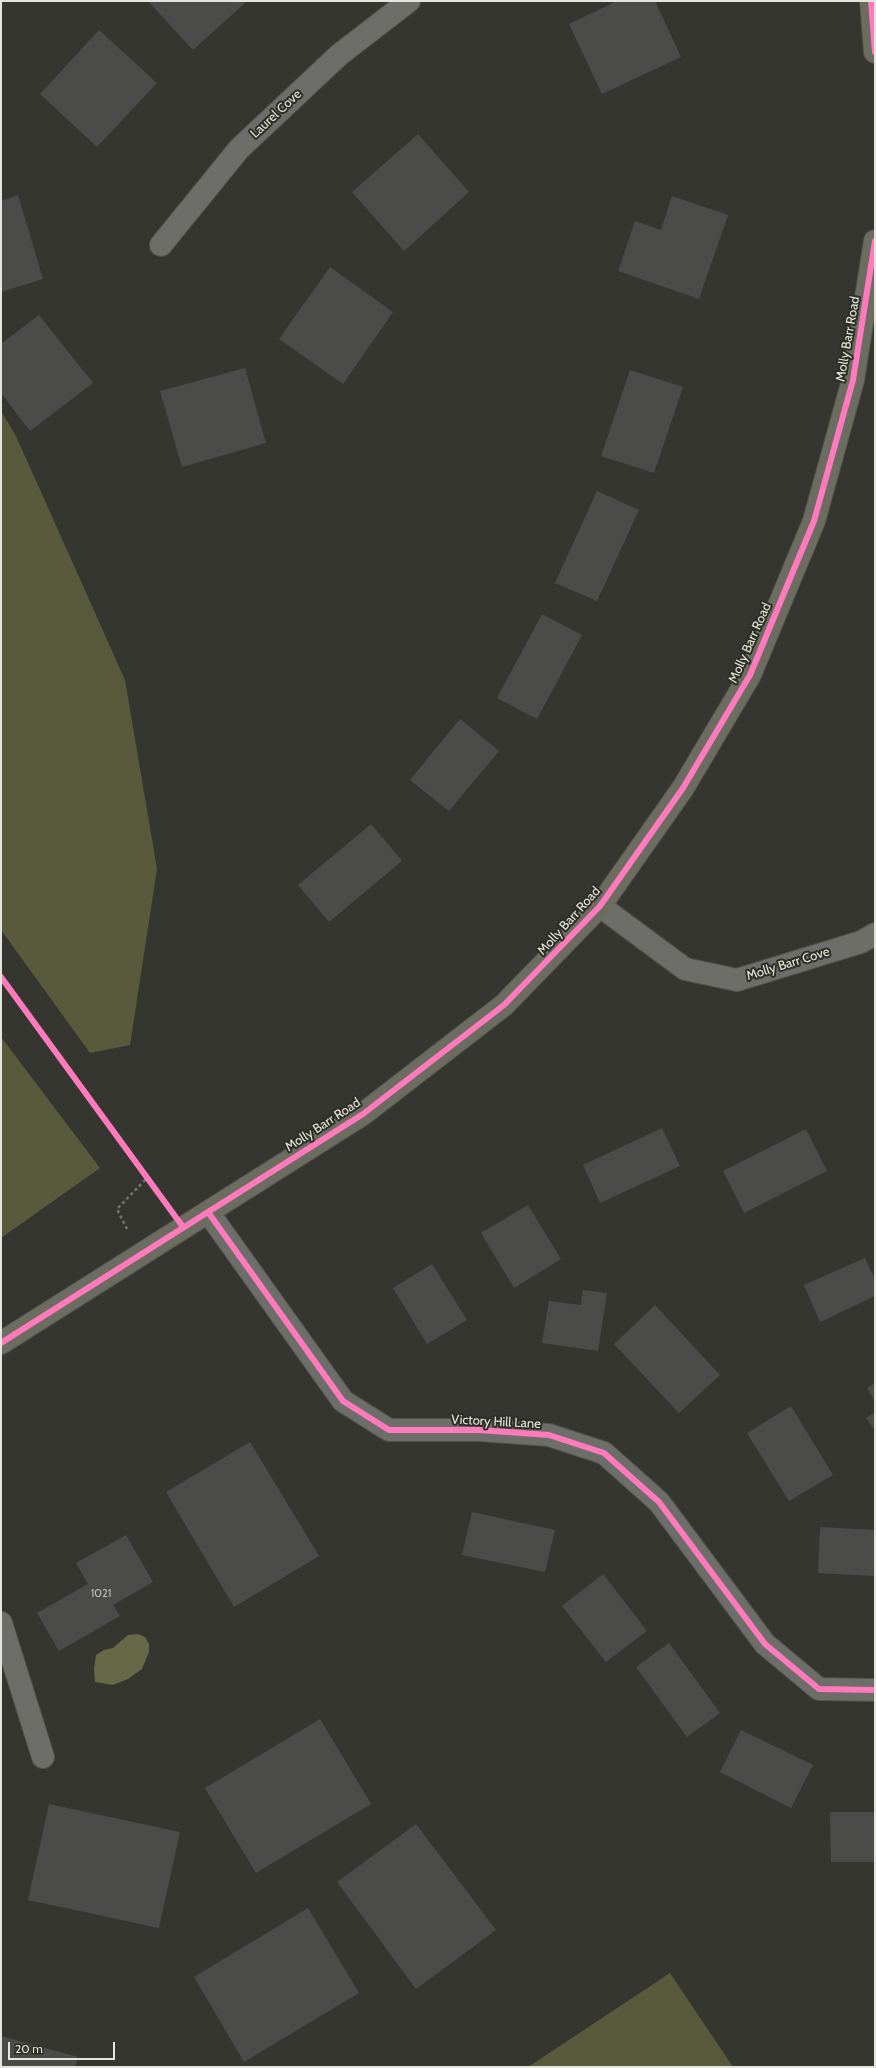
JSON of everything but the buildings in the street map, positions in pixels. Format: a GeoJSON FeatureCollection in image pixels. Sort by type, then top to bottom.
{"type":"FeatureCollection","features":[{"type":"Feature","properties":{"kind":"main road"},"geometry":{"type":"LineString","coordinates":[[871,1],[875,52]]}},
{"type":"Feature","properties":{"kind":"main road","name":"Molly Barr Road"},"geometry":{"type":"LineString","coordinates":[[1,1343],[363,1114],[504,1006],[600,906],[683,788],[750,675],[814,521],[853,380],[875,241]]}},
{"type":"Feature","properties":{"kind":"street","name":"Laurel Cove"},"geometry":{"type":"LineString","coordinates":[[161,245],[239,149],[339,55],[409,1]]}},
{"type":"Feature","properties":{"kind":"street","name":"Molly Barr Cove"},"geometry":{"type":"LineString","coordinates":[[600,906],[685,968],[737,980],[861,942],[875,934]]}},
{"type":"Feature","properties":{"kind":"street","name":"Victory Hill Lane"},"geometry":{"type":"LineString","coordinates":[[208,1212],[344,1401],[389,1430],[479,1430],[549,1435],[604,1453],[659,1502],[765,1644],[819,1689],[875,1690]]}},
{"type":"Feature","properties":{"kind":"street"},"geometry":{"type":"LineString","coordinates":[[1,1623],[43,1757]]}},
{"type":"Feature","properties":{"kind":"path"},"geometry":{"type":"LineString","coordinates":[[143,1172],[152,1184]]}},
{"type":"Feature","properties":{"kind":"path"},"geometry":{"type":"LineString","coordinates":[[143,1253],[122,1222],[117,1209],[147,1178]]}},
{"type":"Feature","properties":{"kind":"shaded area"},"geometry":{"type":"Polygon","coordinates":[[[1,411],[16,436],[125,680],[157,869],[130,1045],[90,1053],[1,930],[1,411]]]}},
{"type":"Feature","properties":{"kind":"shaded area"},"geometry":{"type":"Polygon","coordinates":[[[1,1037],[100,1168],[1,1238],[1,1037]]]}},
{"type":"Feature","properties":{"kind":"shaded area"},"geometry":{"type":"Polygon","coordinates":[[[138,1634],[145,1637],[149,1644],[149,1652],[142,1669],[128,1679],[113,1685],[95,1682],[94,1669],[96,1655],[104,1650],[113,1648],[128,1635],[138,1634]]]}},
{"type":"Feature","properties":{"kind":"shaded area"},"geometry":{"type":"Polygon","coordinates":[[[670,1973],[733,2067],[528,2067],[670,1973]]]}},
{"type":"Feature","properties":{"kind":"cycle path"},"geometry":{"type":"LineString","coordinates":[[871,1],[875,52]]}},
{"type":"Feature","properties":{"kind":"cycle path"},"geometry":{"type":"LineString","coordinates":[[1,1343],[363,1114],[504,1005],[600,906],[683,788],[750,675],[814,521],[853,380],[875,241]]}},
{"type":"Feature","properties":{"kind":"cycle path"},"geometry":{"type":"LineString","coordinates":[[1,977],[183,1227]]}},
{"type":"Feature","properties":{"kind":"cycle path"},"geometry":{"type":"LineString","coordinates":[[208,1212],[343,1401],[389,1430],[479,1430],[549,1435],[604,1453],[659,1502],[765,1644],[819,1689],[875,1690]]}}]}
